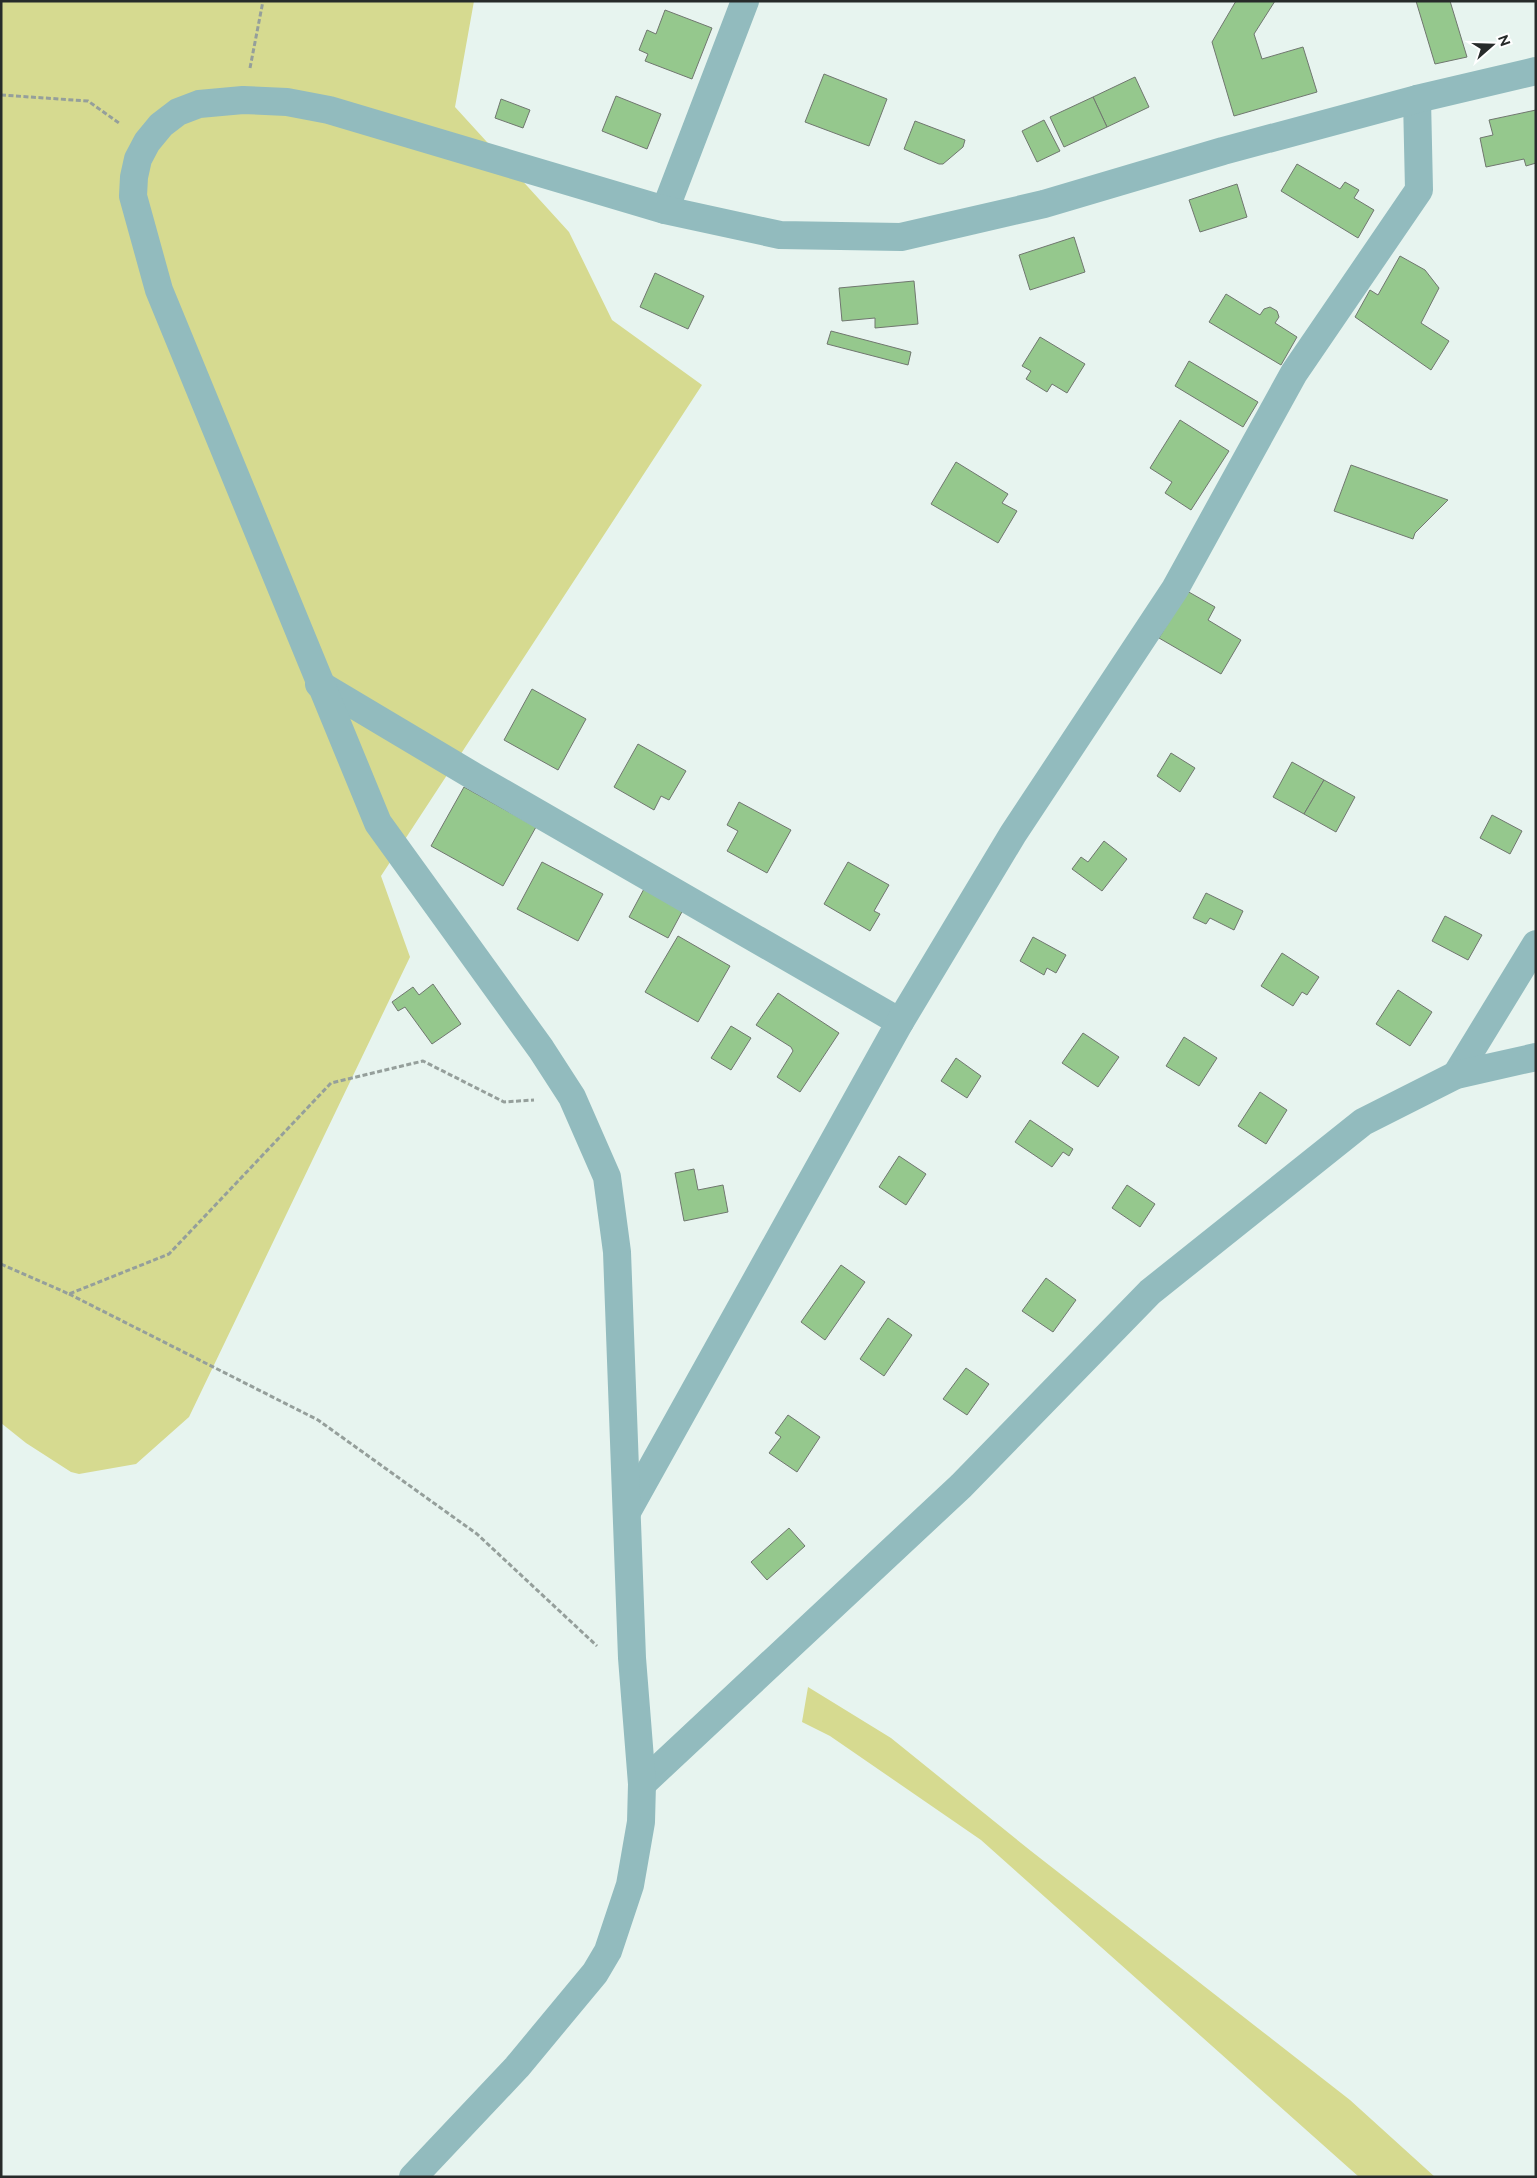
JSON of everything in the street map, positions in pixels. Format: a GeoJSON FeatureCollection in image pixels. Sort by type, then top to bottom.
{"type":"FeatureCollection","features":[{"type":"Feature","properties":{"kind":"street"},"geometry":{"type":"LineString","coordinates":[[666,210],[745,1]]}},
{"type":"Feature","properties":{"kind":"street"},"geometry":{"type":"LineString","coordinates":[[414,2177],[517,2067],[595,1973],[608,1951],[630,1885],[641,1822],[642,1784],[632,1658],[617,1252],[607,1177],[572,1097],[541,1049],[378,823],[159,290],[133,196],[134,177],[138,159],[147,142],[161,125],[178,112],[199,104],[243,100],[287,102],[329,110],[666,210],[780,235],[902,237],[1044,204],[1223,151],[1417,99],[1536,71]]}},
{"type":"Feature","properties":{"kind":"street"},"geometry":{"type":"LineString","coordinates":[[627,1512],[900,1022],[1013,834],[1175,589],[1294,372],[1420,190],[1417,99]]}},
{"type":"Feature","properties":{"kind":"street"},"geometry":{"type":"LineString","coordinates":[[320,684],[475,777],[900,1022]]}},
{"type":"Feature","properties":{"kind":"street"},"geometry":{"type":"LineString","coordinates":[[1456,1075],[1536,944]]}},
{"type":"Feature","properties":{"kind":"street"},"geometry":{"type":"LineString","coordinates":[[642,1784],[960,1486],[1150,1292],[1363,1122],[1456,1075],[1536,1057]]}},
{"type":"Feature","properties":{"kind":"path"},"geometry":{"type":"LineString","coordinates":[[243,100],[263,1]]}},
{"type":"Feature","properties":{"kind":"path"},"geometry":{"type":"LineString","coordinates":[[1,95],[88,101],[147,142]]}},
{"type":"Feature","properties":{"kind":"path"},"geometry":{"type":"LineString","coordinates":[[69,1294],[169,1254],[331,1083],[423,1061],[504,1102],[572,1097]]}},
{"type":"Feature","properties":{"kind":"path"},"geometry":{"type":"LineString","coordinates":[[1,1264],[69,1294],[318,1420],[477,1534],[601,1649],[632,1658]]}},
{"type":"Feature","properties":{"kind":"green space"},"geometry":{"type":"Polygon","coordinates":[[[1,1],[474,1],[455,107],[569,232],[612,320],[702,385],[381,876],[410,957],[189,1417],[136,1464],[79,1474],[71,1472],[26,1443],[1,1423],[1,1]]]}},
{"type":"Feature","properties":{"kind":"green space"},"geometry":{"type":"Polygon","coordinates":[[[808,1687],[891,1738],[1031,1851],[1350,2100],[1435,2177],[1359,2177],[981,1840],[830,1736],[802,1722],[808,1687]]]}},
{"type":"Feature","properties":{"kind":"building"},"geometry":{"type":"Polygon","coordinates":[[[1236,1],[1275,1],[1254,34],[1262,59],[1303,47],[1317,92],[1234,116],[1212,42],[1236,1]]]}},
{"type":"Feature","properties":{"kind":"building"},"geometry":{"type":"Polygon","coordinates":[[[1416,1],[1450,1],[1467,57],[1435,64],[1416,1]]]}},
{"type":"Feature","properties":{"kind":"building"},"geometry":{"type":"Polygon","coordinates":[[[665,10],[712,28],[692,79],[645,61],[648,54],[639,50],[647,30],[656,34],[665,10]]]}},
{"type":"Feature","properties":{"kind":"building"},"geometry":{"type":"Polygon","coordinates":[[[824,74],[887,99],[869,146],[805,122],[824,74]]]}},
{"type":"Feature","properties":{"kind":"building"},"geometry":{"type":"Polygon","coordinates":[[[1135,77],[1149,107],[1107,127],[1093,97],[1135,77]]]}},
{"type":"Feature","properties":{"kind":"building"},"geometry":{"type":"Polygon","coordinates":[[[616,96],[661,114],[647,149],[602,131],[616,96]]]}},
{"type":"Feature","properties":{"kind":"building"},"geometry":{"type":"Polygon","coordinates":[[[1093,97],[1107,127],[1064,147],[1050,117],[1093,97]]]}},
{"type":"Feature","properties":{"kind":"building"},"geometry":{"type":"Polygon","coordinates":[[[501,99],[530,110],[523,128],[495,118],[501,99]]]}},
{"type":"Feature","properties":{"kind":"building"},"geometry":{"type":"Polygon","coordinates":[[[1536,110],[1536,163],[1526,166],[1524,159],[1486,167],[1480,138],[1493,135],[1489,120],[1536,110]]]}},
{"type":"Feature","properties":{"kind":"building"},"geometry":{"type":"Polygon","coordinates":[[[1044,120],[1060,151],[1037,162],[1022,131],[1044,120]]]}},
{"type":"Feature","properties":{"kind":"building"},"geometry":{"type":"Polygon","coordinates":[[[915,121],[965,140],[963,147],[943,164],[904,149],[915,121]]]}},
{"type":"Feature","properties":{"kind":"building"},"geometry":{"type":"Polygon","coordinates":[[[1297,164],[1340,189],[1345,182],[1359,190],[1354,198],[1374,210],[1358,238],[1281,191],[1297,164]]]}},
{"type":"Feature","properties":{"kind":"building"},"geometry":{"type":"Polygon","coordinates":[[[1237,184],[1247,217],[1200,232],[1189,200],[1237,184]]]}},
{"type":"Feature","properties":{"kind":"building"},"geometry":{"type":"Polygon","coordinates":[[[1074,237],[1085,272],[1030,290],[1019,255],[1074,237]]]}},
{"type":"Feature","properties":{"kind":"building"},"geometry":{"type":"Polygon","coordinates":[[[1400,256],[1425,270],[1439,288],[1421,323],[1449,341],[1431,370],[1355,317],[1370,290],[1378,295],[1400,256]]]}},
{"type":"Feature","properties":{"kind":"building"},"geometry":{"type":"Polygon","coordinates":[[[655,273],[704,296],[688,329],[640,307],[655,273]]]}},
{"type":"Feature","properties":{"kind":"building"},"geometry":{"type":"Polygon","coordinates":[[[914,281],[918,324],[875,328],[875,318],[842,321],[839,288],[914,281]]]}},
{"type":"Feature","properties":{"kind":"building"},"geometry":{"type":"Polygon","coordinates":[[[1226,294],[1260,315],[1264,309],[1270,307],[1277,311],[1279,317],[1275,323],[1297,337],[1281,365],[1209,322],[1226,294]]]}},
{"type":"Feature","properties":{"kind":"building"},"geometry":{"type":"Polygon","coordinates":[[[831,331],[911,352],[908,365],[827,344],[831,331]]]}},
{"type":"Feature","properties":{"kind":"building"},"geometry":{"type":"Polygon","coordinates":[[[1040,337],[1085,364],[1067,393],[1052,384],[1047,392],[1026,379],[1031,371],[1022,366],[1040,337]]]}},
{"type":"Feature","properties":{"kind":"building"},"geometry":{"type":"Polygon","coordinates":[[[1189,361],[1258,402],[1243,427],[1175,386],[1189,361]]]}},
{"type":"Feature","properties":{"kind":"building"},"geometry":{"type":"Polygon","coordinates":[[[1180,420],[1229,451],[1191,510],[1165,493],[1172,482],[1150,468],[1180,420]]]}},
{"type":"Feature","properties":{"kind":"building"},"geometry":{"type":"Polygon","coordinates":[[[956,462],[1008,494],[1002,503],[1017,511],[998,543],[931,504],[956,462]]]}},
{"type":"Feature","properties":{"kind":"building"},"geometry":{"type":"Polygon","coordinates":[[[1351,465],[1448,500],[1415,533],[1413,539],[1334,511],[1351,465]]]}},
{"type":"Feature","properties":{"kind":"building"},"geometry":{"type":"Polygon","coordinates":[[[1187,591],[1215,607],[1208,620],[1241,640],[1221,674],[1159,638],[1187,591]]]}},
{"type":"Feature","properties":{"kind":"building"},"geometry":{"type":"Polygon","coordinates":[[[532,689],[586,719],[558,770],[504,740],[532,689]]]}},
{"type":"Feature","properties":{"kind":"building"},"geometry":{"type":"Polygon","coordinates":[[[638,744],[686,771],[669,800],[661,796],[654,810],[614,787],[638,744]]]}},
{"type":"Feature","properties":{"kind":"building"},"geometry":{"type":"Polygon","coordinates":[[[1171,753],[1195,768],[1180,792],[1157,776],[1171,753]]]}},
{"type":"Feature","properties":{"kind":"building"},"geometry":{"type":"Polygon","coordinates":[[[1292,762],[1324,780],[1304,814],[1273,797],[1292,762]]]}},
{"type":"Feature","properties":{"kind":"building"},"geometry":{"type":"Polygon","coordinates":[[[1324,780],[1355,797],[1336,832],[1304,814],[1324,780]]]}},
{"type":"Feature","properties":{"kind":"building"},"geometry":{"type":"Polygon","coordinates":[[[464,787],[536,827],[503,886],[431,846],[464,787]]]}},
{"type":"Feature","properties":{"kind":"building"},"geometry":{"type":"Polygon","coordinates":[[[739,802],[791,830],[767,873],[727,851],[738,831],[727,825],[739,802]]]}},
{"type":"Feature","properties":{"kind":"building"},"geometry":{"type":"Polygon","coordinates":[[[1492,815],[1522,831],[1510,854],[1480,838],[1492,815]]]}},
{"type":"Feature","properties":{"kind":"building"},"geometry":{"type":"Polygon","coordinates":[[[1104,841],[1127,859],[1102,891],[1072,869],[1081,857],[1088,862],[1104,841]]]}},
{"type":"Feature","properties":{"kind":"building"},"geometry":{"type":"Polygon","coordinates":[[[542,862],[603,894],[578,941],[517,909],[542,862]]]}},
{"type":"Feature","properties":{"kind":"building"},"geometry":{"type":"Polygon","coordinates":[[[848,862],[889,885],[874,911],[880,914],[870,931],[824,904],[848,862]]]}},
{"type":"Feature","properties":{"kind":"building"},"geometry":{"type":"Polygon","coordinates":[[[645,887],[684,908],[668,938],[629,917],[645,887]]]}},
{"type":"Feature","properties":{"kind":"building"},"geometry":{"type":"Polygon","coordinates":[[[1206,893],[1243,911],[1234,930],[1210,918],[1206,924],[1193,918],[1206,893]]]}},
{"type":"Feature","properties":{"kind":"building"},"geometry":{"type":"Polygon","coordinates":[[[1445,916],[1482,935],[1468,960],[1432,941],[1445,916]]]}},
{"type":"Feature","properties":{"kind":"building"},"geometry":{"type":"Polygon","coordinates":[[[678,936],[730,966],[698,1022],[645,992],[678,936]]]}},
{"type":"Feature","properties":{"kind":"building"},"geometry":{"type":"Polygon","coordinates":[[[1033,937],[1066,955],[1056,973],[1047,968],[1044,975],[1020,961],[1033,937]]]}},
{"type":"Feature","properties":{"kind":"building"},"geometry":{"type":"Polygon","coordinates":[[[1282,953],[1319,977],[1307,995],[1302,992],[1293,1006],[1261,986],[1282,953]]]}},
{"type":"Feature","properties":{"kind":"building"},"geometry":{"type":"Polygon","coordinates":[[[433,984],[461,1024],[432,1044],[405,1007],[398,1011],[392,1002],[413,987],[419,995],[433,984]]]}},
{"type":"Feature","properties":{"kind":"building"},"geometry":{"type":"Polygon","coordinates":[[[1398,990],[1432,1012],[1410,1046],[1376,1024],[1398,990]]]}},
{"type":"Feature","properties":{"kind":"building"},"geometry":{"type":"Polygon","coordinates":[[[778,993],[839,1033],[800,1092],[777,1077],[793,1051],[791,1047],[756,1025],[778,993]]]}},
{"type":"Feature","properties":{"kind":"building"},"geometry":{"type":"Polygon","coordinates":[[[731,1026],[751,1038],[731,1070],[711,1058],[731,1026]]]}},
{"type":"Feature","properties":{"kind":"building"},"geometry":{"type":"Polygon","coordinates":[[[1083,1033],[1119,1057],[1098,1087],[1062,1063],[1083,1033]]]}},
{"type":"Feature","properties":{"kind":"building"},"geometry":{"type":"Polygon","coordinates":[[[1184,1037],[1217,1058],[1199,1086],[1166,1066],[1184,1037]]]}},
{"type":"Feature","properties":{"kind":"building"},"geometry":{"type":"Polygon","coordinates":[[[956,1058],[981,1076],[967,1098],[941,1081],[956,1058]]]}},
{"type":"Feature","properties":{"kind":"building"},"geometry":{"type":"Polygon","coordinates":[[[1260,1092],[1287,1110],[1266,1144],[1238,1126],[1260,1092]]]}},
{"type":"Feature","properties":{"kind":"building"},"geometry":{"type":"Polygon","coordinates":[[[1030,1120],[1073,1149],[1069,1156],[1063,1152],[1052,1167],[1015,1142],[1030,1120]]]}},
{"type":"Feature","properties":{"kind":"building"},"geometry":{"type":"Polygon","coordinates":[[[899,1156],[926,1174],[906,1205],[879,1187],[899,1156]]]}},
{"type":"Feature","properties":{"kind":"building"},"geometry":{"type":"Polygon","coordinates":[[[694,1169],[698,1190],[723,1185],[728,1212],[684,1221],[675,1173],[694,1169]]]}},
{"type":"Feature","properties":{"kind":"building"},"geometry":{"type":"Polygon","coordinates":[[[1127,1185],[1155,1204],[1140,1227],[1112,1208],[1127,1185]]]}},
{"type":"Feature","properties":{"kind":"building"},"geometry":{"type":"Polygon","coordinates":[[[841,1265],[865,1282],[825,1340],[801,1322],[841,1265]]]}},
{"type":"Feature","properties":{"kind":"building"},"geometry":{"type":"Polygon","coordinates":[[[1046,1278],[1076,1300],[1053,1332],[1022,1311],[1046,1278]]]}},
{"type":"Feature","properties":{"kind":"building"},"geometry":{"type":"Polygon","coordinates":[[[888,1318],[912,1335],[884,1376],[860,1359],[888,1318]]]}},
{"type":"Feature","properties":{"kind":"building"},"geometry":{"type":"Polygon","coordinates":[[[966,1368],[989,1384],[967,1415],[943,1399],[966,1368]]]}},
{"type":"Feature","properties":{"kind":"building"},"geometry":{"type":"Polygon","coordinates":[[[788,1415],[820,1437],[797,1472],[769,1453],[781,1437],[775,1433],[788,1415]]]}},
{"type":"Feature","properties":{"kind":"building"},"geometry":{"type":"Polygon","coordinates":[[[789,1528],[805,1546],[767,1580],[751,1562],[789,1528]]]}}]}
